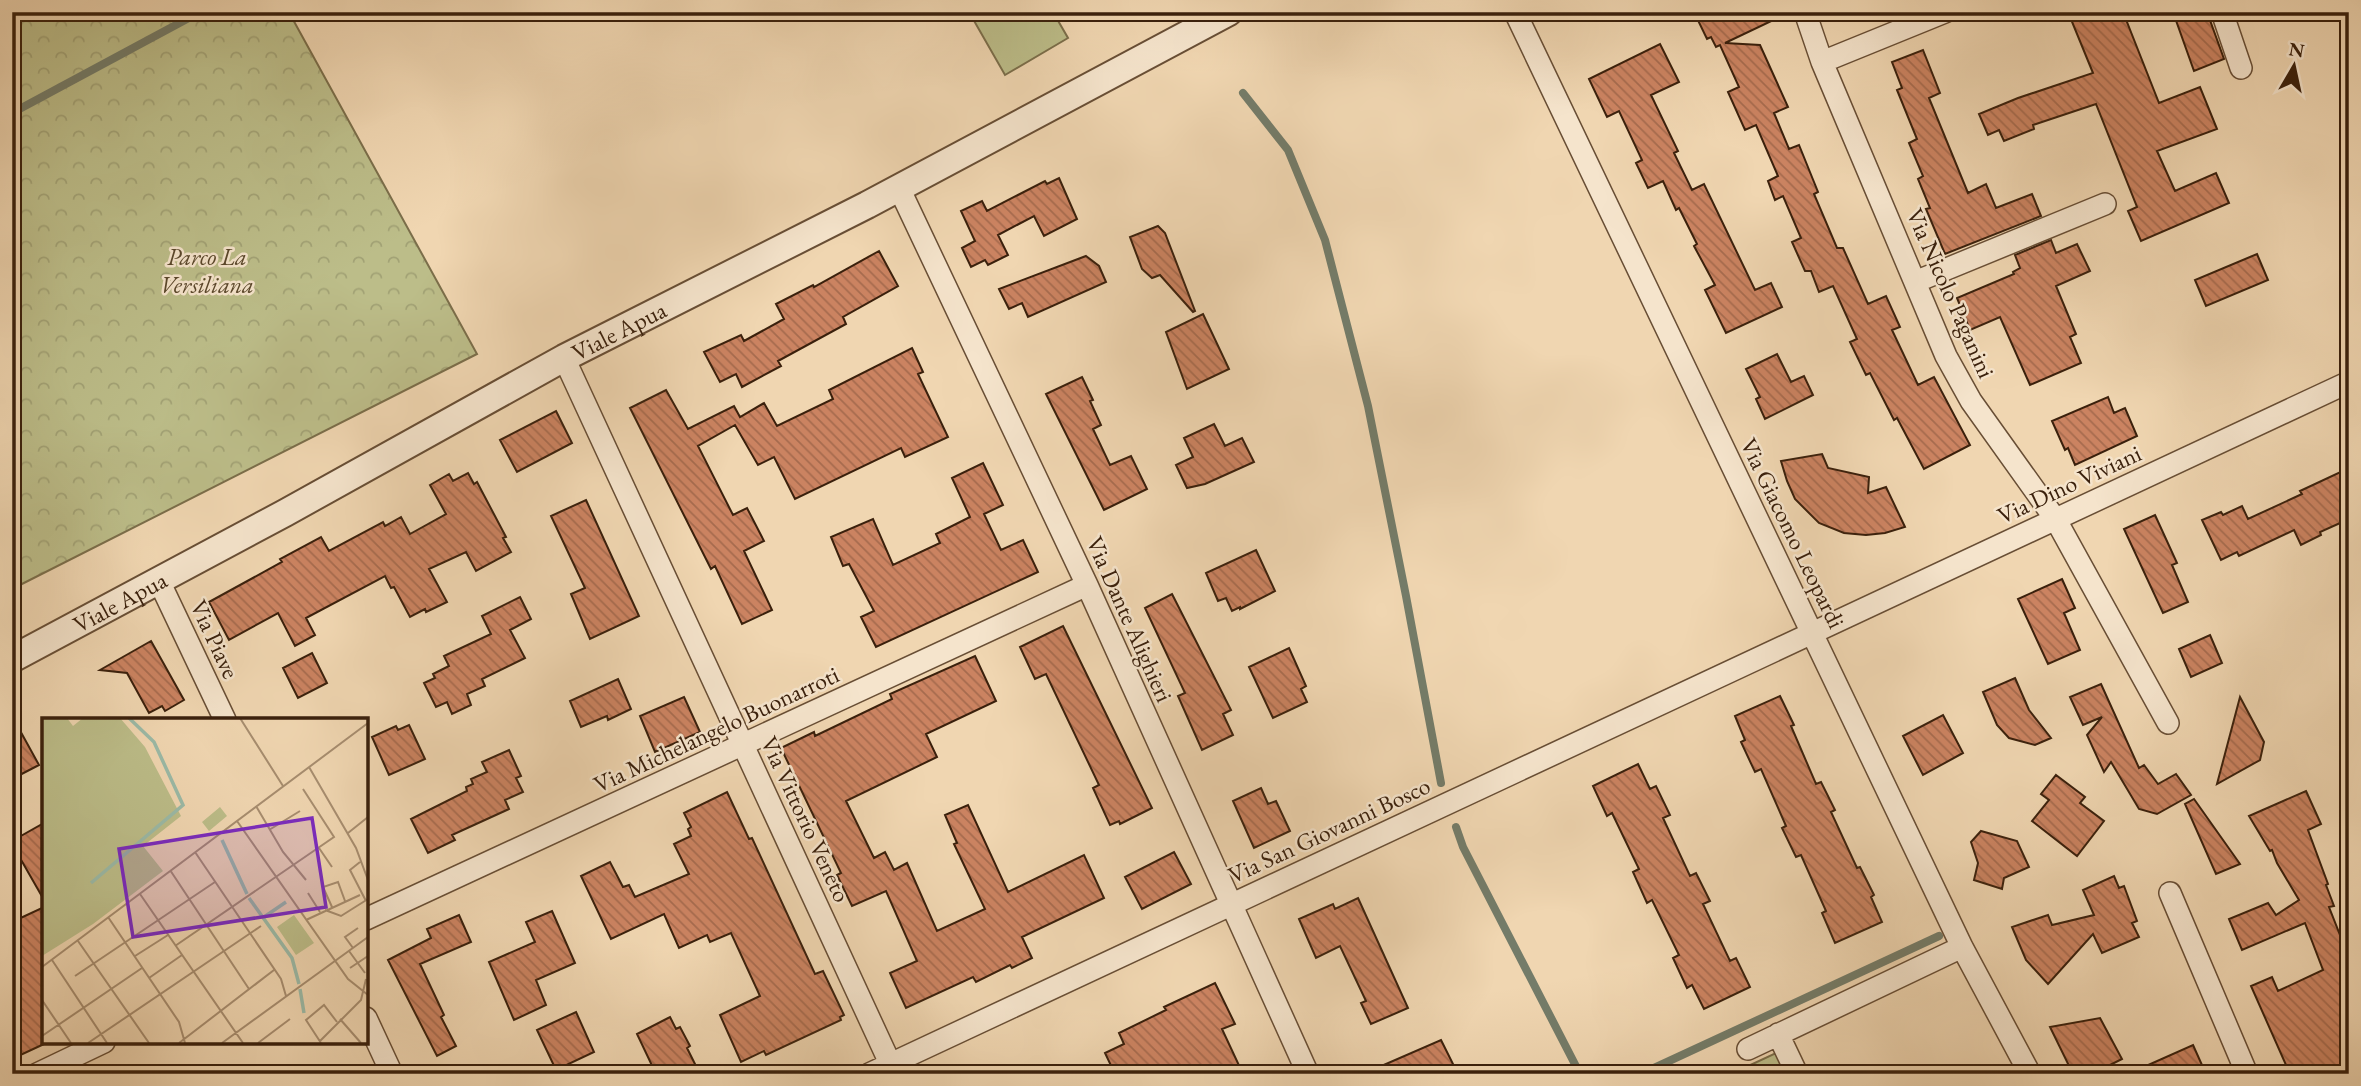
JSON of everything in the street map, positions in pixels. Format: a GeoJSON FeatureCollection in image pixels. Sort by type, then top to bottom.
{"type":"FeatureCollection","features":[{"type":"Feature","properties":{"kind":"street","name":"Viale Apua"},"geometry":{"type":"LineString","coordinates":[[12,659],[332,488],[564,358],[899,188],[1228,12]]}},
{"type":"Feature","properties":{"kind":"street","name":"Via Giacomo Leopardi"},"geometry":{"type":"LineString","coordinates":[[1515,12],[1962,947],[2030,1074]]}},
{"type":"Feature","properties":{"kind":"street","name":"Via Nicolo Paganini"},"geometry":{"type":"LineString","coordinates":[[1805,12],[1822,62],[1947,356],[1971,401],[2056,520],[2168,723]]}},
{"type":"Feature","properties":{"kind":"street"},"geometry":{"type":"LineString","coordinates":[[1822,62],[1945,12]]}},
{"type":"Feature","properties":{"kind":"street"},"geometry":{"type":"LineString","coordinates":[[2222,12],[2241,68]]}},
{"type":"Feature","properties":{"kind":"street","name":"Via Dante Alighieri"},"geometry":{"type":"LineString","coordinates":[[899,188],[1087,585],[1308,1074]]}},
{"type":"Feature","properties":{"kind":"street"},"geometry":{"type":"LineString","coordinates":[[1915,282],[2105,204]]}},
{"type":"Feature","properties":{"kind":"street","name":"Via Vittorio Veneto"},"geometry":{"type":"LineString","coordinates":[[564,358],[892,1069]]}},
{"type":"Feature","properties":{"kind":"street","name":"Via Dino Viviani"},"geometry":{"type":"LineString","coordinates":[[1811,633],[2349,382]]}},
{"type":"Feature","properties":{"kind":"street","name":"Via Piave"},"geometry":{"type":"LineString","coordinates":[[159,581],[224,718]]}},
{"type":"Feature","properties":{"kind":"street","name":"Via Michelangelo Buonarroti"},"geometry":{"type":"LineString","coordinates":[[368,918],[1087,585]]}},
{"type":"Feature","properties":{"kind":"street","name":"Via San Giovanni Bosco"},"geometry":{"type":"LineString","coordinates":[[869,1074],[892,1069],[1230,905],[1811,633]]}},
{"type":"Feature","properties":{"kind":"street"},"geometry":{"type":"LineString","coordinates":[[2170,893],[2247,1074]]}},
{"type":"Feature","properties":{"kind":"street"},"geometry":{"type":"LineString","coordinates":[[1748,1049],[1962,947]]}},
{"type":"Feature","properties":{"kind":"street"},"geometry":{"type":"LineString","coordinates":[[368,1022],[392,1074]]}},
{"type":"Feature","properties":{"kind":"street"},"geometry":{"type":"LineString","coordinates":[[1778,1034],[1797,1074]]}},
{"type":"Feature","properties":{"kind":"street"},"geometry":{"type":"LineString","coordinates":[[37,1074],[100,1044]]}},
{"type":"Feature","properties":{"kind":"green space","name":"Parco La Versiliana"},"geometry":{"type":"Polygon","coordinates":[[[12,12],[296,12],[291,16],[477,354],[12,589],[12,12]]]}},
{"type":"Feature","properties":{"kind":"green space"},"geometry":{"type":"Polygon","coordinates":[[[969,12],[1053,12],[1068,38],[1005,75],[969,12]]]}},
{"type":"Feature","properties":{"kind":"green space"},"geometry":{"type":"Polygon","coordinates":[[[1776,1053],[1786,1074],[1731,1074],[1776,1053]]]}},
{"type":"Feature","properties":{"kind":"building"},"geometry":{"type":"Polygon","coordinates":[[[1694,12],[1790,12],[1725,43],[1760,45],[1788,107],[1774,113],[1789,149],[1799,145],[1818,192],[1814,194],[1837,248],[1843,248],[1868,304],[1886,296],[1900,327],[1892,330],[1918,385],[1934,377],[1970,445],[1924,469],[1897,418],[1894,420],[1870,373],[1866,375],[1850,342],[1857,339],[1833,286],[1819,292],[1811,271],[1805,271],[1792,242],[1801,238],[1783,196],[1775,200],[1768,181],[1778,176],[1756,125],[1745,130],[1728,92],[1739,87],[1720,45],[1716,47],[1711,37],[1707,39],[1694,12]]]}},
{"type":"Feature","properties":{"kind":"building"},"geometry":{"type":"Polygon","coordinates":[[[2068,12],[2123,12],[2159,103],[2200,87],[2217,129],[2157,151],[2175,191],[2216,173],[2229,203],[2141,241],[2128,211],[2137,207],[2096,104],[2033,125],[2034,129],[2004,141],[1999,130],[1988,135],[1979,114],[2093,73],[2068,12]]]}},
{"type":"Feature","properties":{"kind":"building"},"geometry":{"type":"Polygon","coordinates":[[[2173,12],[2207,12],[2224,59],[2194,71],[2173,12]]]}},
{"type":"Feature","properties":{"kind":"building"},"geometry":{"type":"Polygon","coordinates":[[[1660,44],[1679,82],[1651,95],[1678,151],[1674,153],[1692,190],[1704,184],[1755,290],[1771,283],[1782,307],[1726,333],[1705,290],[1715,285],[1694,246],[1697,244],[1679,208],[1676,210],[1663,181],[1648,188],[1636,163],[1642,160],[1619,111],[1607,117],[1589,79],[1660,44]]]}},
{"type":"Feature","properties":{"kind":"building"},"geometry":{"type":"Polygon","coordinates":[[[1923,50],[1940,93],[1929,98],[1968,193],[1986,184],[1996,208],[2032,194],[2041,216],[1945,254],[1926,209],[1930,208],[1918,179],[1923,176],[1909,143],[1917,139],[1897,90],[1902,88],[1892,62],[1923,50]]]}},
{"type":"Feature","properties":{"kind":"building"},"geometry":{"type":"Polygon","coordinates":[[[1059,178],[1077,219],[1044,236],[1034,216],[998,235],[1008,255],[988,265],[985,260],[971,267],[962,248],[975,241],[961,211],[982,201],[987,211],[1045,181],[1047,184],[1059,178]]]}},
{"type":"Feature","properties":{"kind":"building"},"geometry":{"type":"Polygon","coordinates":[[[1158,226],[1165,233],[1195,311],[1193,312],[1160,275],[1152,278],[1142,269],[1130,237],[1158,226]]]}},
{"type":"Feature","properties":{"kind":"building"},"geometry":{"type":"Polygon","coordinates":[[[2051,240],[2056,253],[2077,244],[2090,271],[2056,286],[2076,334],[2070,337],[2081,363],[2030,385],[2000,317],[1970,330],[1957,298],[2014,274],[2013,272],[2020,268],[2015,255],[2051,240]]]}},
{"type":"Feature","properties":{"kind":"building"},"geometry":{"type":"Polygon","coordinates":[[[879,251],[898,286],[843,317],[846,324],[778,361],[781,366],[742,387],[736,374],[720,382],[704,352],[741,335],[744,341],[784,319],[776,304],[813,285],[814,287],[879,251]]]}},
{"type":"Feature","properties":{"kind":"building"},"geometry":{"type":"Polygon","coordinates":[[[2257,254],[2268,280],[2206,306],[2195,280],[2257,254]]]}},
{"type":"Feature","properties":{"kind":"building"},"geometry":{"type":"Polygon","coordinates":[[[1086,256],[1099,266],[1106,282],[1028,317],[1022,303],[1009,309],[999,289],[1086,256]]]}},
{"type":"Feature","properties":{"kind":"building"},"geometry":{"type":"Polygon","coordinates":[[[1203,314],[1229,369],[1187,389],[1166,332],[1203,314]]]}},
{"type":"Feature","properties":{"kind":"building"},"geometry":{"type":"Polygon","coordinates":[[[912,348],[923,372],[918,374],[948,437],[905,457],[901,448],[795,499],[774,457],[758,465],[735,425],[698,446],[733,515],[747,508],[764,541],[744,551],[772,610],[742,624],[715,566],[711,569],[630,408],[666,390],[688,429],[734,406],[740,417],[764,403],[777,426],[833,399],[829,390],[912,348]]]}},
{"type":"Feature","properties":{"kind":"building"},"geometry":{"type":"Polygon","coordinates":[[[1777,354],[1791,382],[1804,376],[1813,395],[1765,419],[1756,399],[1760,397],[1746,369],[1777,354]]]}},
{"type":"Feature","properties":{"kind":"building"},"geometry":{"type":"Polygon","coordinates":[[[1082,377],[1101,425],[1093,429],[1110,465],[1131,456],[1147,489],[1104,510],[1046,394],[1082,377]]]}},
{"type":"Feature","properties":{"kind":"building"},"geometry":{"type":"Polygon","coordinates":[[[2108,397],[2114,413],[2125,408],[2137,436],[2075,465],[2052,421],[2108,397]]]}},
{"type":"Feature","properties":{"kind":"building"},"geometry":{"type":"Polygon","coordinates":[[[556,411],[572,443],[517,472],[500,440],[556,411]]]}},
{"type":"Feature","properties":{"kind":"building"},"geometry":{"type":"Polygon","coordinates":[[[1214,424],[1225,446],[1242,438],[1254,462],[1205,484],[1187,488],[1176,465],[1193,457],[1184,438],[1214,424]]]}},
{"type":"Feature","properties":{"kind":"building"},"geometry":{"type":"Polygon","coordinates":[[[1822,454],[1828,468],[1869,477],[1868,493],[1886,487],[1905,527],[1866,535],[1844,533],[1819,523],[1795,499],[1781,461],[1822,454]]]}},
{"type":"Feature","properties":{"kind":"building"},"geometry":{"type":"Polygon","coordinates":[[[983,463],[1003,505],[984,514],[1001,550],[1023,540],[1038,572],[876,647],[861,617],[874,611],[849,564],[843,566],[831,537],[873,519],[893,565],[940,543],[936,534],[970,517],[952,478],[983,463]]]}},
{"type":"Feature","properties":{"kind":"building"},"geometry":{"type":"Polygon","coordinates":[[[2349,468],[2349,519],[2320,532],[2321,535],[2301,545],[2294,530],[2239,556],[2237,552],[2221,560],[2202,520],[2221,512],[2223,515],[2242,506],[2248,519],[2349,468]]]}},
{"type":"Feature","properties":{"kind":"building"},"geometry":{"type":"Polygon","coordinates":[[[468,473],[474,484],[477,482],[511,552],[476,571],[466,552],[429,569],[447,602],[410,617],[385,576],[306,618],[315,635],[295,646],[278,613],[229,640],[209,602],[321,537],[329,551],[383,522],[385,526],[401,517],[410,534],[446,514],[430,485],[449,474],[453,481],[468,473]]]}},
{"type":"Feature","properties":{"kind":"building"},"geometry":{"type":"Polygon","coordinates":[[[586,500],[639,616],[590,639],[571,594],[585,588],[551,516],[586,500]]]}},
{"type":"Feature","properties":{"kind":"building"},"geometry":{"type":"Polygon","coordinates":[[[2155,515],[2177,563],[2172,565],[2188,602],[2163,613],[2124,529],[2155,515]]]}},
{"type":"Feature","properties":{"kind":"building"},"geometry":{"type":"Polygon","coordinates":[[[1256,550],[1275,591],[1232,611],[1226,598],[1218,601],[1206,573],[1256,550]]]}},
{"type":"Feature","properties":{"kind":"building"},"geometry":{"type":"Polygon","coordinates":[[[2062,579],[2075,608],[2064,613],[2080,650],[2048,664],[2018,599],[2062,579]]]}},
{"type":"Feature","properties":{"kind":"building"},"geometry":{"type":"Polygon","coordinates":[[[1172,594],[1231,710],[1223,714],[1233,735],[1202,750],[1178,696],[1185,693],[1145,608],[1172,594]]]}},
{"type":"Feature","properties":{"kind":"building"},"geometry":{"type":"Polygon","coordinates":[[[520,597],[531,619],[510,630],[525,658],[482,679],[485,686],[467,694],[471,705],[452,714],[447,702],[436,707],[424,683],[435,678],[433,674],[449,666],[444,656],[491,634],[482,616],[520,597]]]}},
{"type":"Feature","properties":{"kind":"building"},"geometry":{"type":"Polygon","coordinates":[[[1063,626],[1152,808],[1120,824],[1119,821],[1110,825],[1093,788],[1099,785],[1046,674],[1035,679],[1020,647],[1063,626]]]}},
{"type":"Feature","properties":{"kind":"building"},"geometry":{"type":"Polygon","coordinates":[[[2210,635],[2222,663],[2191,677],[2179,649],[2210,635]]]}},
{"type":"Feature","properties":{"kind":"building"},"geometry":{"type":"Polygon","coordinates":[[[151,641],[184,700],[165,711],[162,706],[149,713],[127,673],[100,670],[151,641]]]}},
{"type":"Feature","properties":{"kind":"building"},"geometry":{"type":"Polygon","coordinates":[[[1289,648],[1306,686],[1301,689],[1307,702],[1273,718],[1249,667],[1289,648]]]}},
{"type":"Feature","properties":{"kind":"building"},"geometry":{"type":"Polygon","coordinates":[[[312,653],[327,683],[298,698],[283,668],[312,653]]]}},
{"type":"Feature","properties":{"kind":"building"},"geometry":{"type":"Polygon","coordinates":[[[975,656],[996,701],[926,734],[937,757],[846,801],[874,858],[885,852],[894,870],[907,863],[937,931],[985,909],[954,844],[957,843],[945,815],[968,805],[1008,892],[1084,855],[1104,898],[1022,937],[1032,958],[1012,968],[1010,965],[976,982],[973,977],[906,1008],[890,973],[917,961],[886,891],[852,906],[837,875],[841,873],[781,748],[814,732],[815,736],[892,699],[890,694],[975,656]]]}},
{"type":"Feature","properties":{"kind":"building"},"geometry":{"type":"Polygon","coordinates":[[[2015,678],[2029,710],[2051,738],[2035,745],[2009,738],[1997,725],[1983,692],[2015,678]]]}},
{"type":"Feature","properties":{"kind":"building"},"geometry":{"type":"Polygon","coordinates":[[[618,679],[631,709],[608,720],[607,716],[581,727],[570,701],[618,679]]]}},
{"type":"Feature","properties":{"kind":"building"},"geometry":{"type":"Polygon","coordinates":[[[2101,684],[2139,768],[2144,765],[2158,784],[2176,774],[2191,795],[2157,814],[2139,809],[2111,762],[2104,772],[2087,735],[2102,717],[2083,725],[2070,697],[2101,684]]]}},
{"type":"Feature","properties":{"kind":"building"},"geometry":{"type":"Polygon","coordinates":[[[1780,696],[1816,784],[1821,782],[1835,810],[1831,812],[1857,868],[1860,867],[1874,895],[1871,897],[1882,922],[1835,943],[1822,913],[1826,911],[1801,855],[1796,857],[1782,828],[1786,826],[1761,769],[1755,772],[1741,742],[1745,740],[1735,716],[1780,696]]]}},
{"type":"Feature","properties":{"kind":"building"},"geometry":{"type":"Polygon","coordinates":[[[684,697],[700,732],[655,752],[640,716],[684,697]]]}},
{"type":"Feature","properties":{"kind":"building"},"geometry":{"type":"Polygon","coordinates":[[[2240,697],[2264,742],[2260,760],[2217,784],[2240,697]]]}},
{"type":"Feature","properties":{"kind":"building"},"geometry":{"type":"Polygon","coordinates":[[[1943,715],[1963,753],[1923,775],[1903,736],[1943,715]]]}},
{"type":"Feature","properties":{"kind":"building"},"geometry":{"type":"Polygon","coordinates":[[[12,716],[39,765],[12,779],[12,716]]]}},
{"type":"Feature","properties":{"kind":"building"},"geometry":{"type":"Polygon","coordinates":[[[409,725],[425,759],[389,775],[372,737],[396,726],[398,730],[409,725]]]}},
{"type":"Feature","properties":{"kind":"building"},"geometry":{"type":"Polygon","coordinates":[[[509,750],[521,776],[516,778],[523,792],[505,800],[509,809],[452,835],[455,840],[428,853],[411,819],[467,791],[466,787],[473,784],[471,779],[487,772],[482,762],[509,750]]]}},
{"type":"Feature","properties":{"kind":"building"},"geometry":{"type":"Polygon","coordinates":[[[1638,764],[1650,789],[1656,786],[1670,815],[1663,818],[1690,876],[1696,873],[1710,901],[1703,904],[1730,961],[1736,958],[1750,987],[1704,1009],[1692,985],[1687,988],[1673,958],[1679,955],[1652,900],[1647,903],[1633,872],[1639,869],[1612,813],[1607,816],[1593,786],[1638,764]]]}},
{"type":"Feature","properties":{"kind":"building"},"geometry":{"type":"Polygon","coordinates":[[[2056,775],[2085,797],[2080,803],[2104,821],[2077,856],[2032,821],[2049,800],[2041,794],[2056,775]]]}},
{"type":"Feature","properties":{"kind":"building"},"geometry":{"type":"Polygon","coordinates":[[[1261,788],[1268,804],[1276,801],[1290,831],[1254,848],[1233,801],[1261,788]]]}},
{"type":"Feature","properties":{"kind":"building"},"geometry":{"type":"Polygon","coordinates":[[[2306,791],[2321,824],[2308,830],[2334,906],[2329,907],[2349,958],[2349,1074],[2290,1074],[2251,986],[2272,977],[2278,991],[2323,970],[2305,923],[2242,950],[2229,919],[2268,903],[2276,915],[2299,900],[2272,850],[2270,851],[2249,816],[2306,791]]]}},
{"type":"Feature","properties":{"kind":"building"},"geometry":{"type":"Polygon","coordinates":[[[727,792],[749,839],[752,838],[815,974],[823,971],[844,1015],[840,1017],[841,1020],[766,1055],[764,1051],[741,1062],[720,1015],[760,996],[731,933],[710,942],[707,935],[679,948],[664,914],[611,939],[581,876],[610,862],[623,887],[629,885],[635,897],[689,874],[674,844],[691,836],[688,829],[691,827],[684,813],[727,792]]]}},
{"type":"Feature","properties":{"kind":"building"},"geometry":{"type":"Polygon","coordinates":[[[2194,799],[2240,864],[2216,874],[2185,804],[2194,799]]]}},
{"type":"Feature","properties":{"kind":"building"},"geometry":{"type":"Polygon","coordinates":[[[42,824],[42,896],[12,844],[12,841],[42,824]]]}},
{"type":"Feature","properties":{"kind":"building"},"geometry":{"type":"Polygon","coordinates":[[[1981,831],[2017,841],[2029,867],[2004,878],[2002,889],[1974,880],[1978,863],[1971,842],[1981,831]]]}},
{"type":"Feature","properties":{"kind":"building"},"geometry":{"type":"Polygon","coordinates":[[[1174,852],[1191,884],[1142,909],[1125,877],[1174,852]]]}},
{"type":"Feature","properties":{"kind":"building"},"geometry":{"type":"Polygon","coordinates":[[[2114,876],[2119,888],[2124,886],[2137,921],[2132,923],[2139,937],[2102,953],[2093,934],[2048,984],[2026,960],[2012,927],[2048,915],[2052,925],[2094,915],[2083,890],[2114,876]]]}},
{"type":"Feature","properties":{"kind":"building"},"geometry":{"type":"Polygon","coordinates":[[[1358,898],[1408,1008],[1371,1024],[1361,1003],[1366,1001],[1340,946],[1316,958],[1299,919],[1333,904],[1335,909],[1358,898]]]}},
{"type":"Feature","properties":{"kind":"building"},"geometry":{"type":"Polygon","coordinates":[[[42,908],[44,1044],[12,1059],[12,922],[42,908]]]}},
{"type":"Feature","properties":{"kind":"building"},"geometry":{"type":"Polygon","coordinates":[[[552,911],[575,963],[536,980],[546,1005],[514,1020],[489,962],[535,942],[526,922],[552,911]]]}},
{"type":"Feature","properties":{"kind":"building"},"geometry":{"type":"Polygon","coordinates":[[[459,915],[471,942],[420,964],[456,1046],[437,1056],[388,960],[431,938],[427,929],[459,915]]]}},
{"type":"Feature","properties":{"kind":"building"},"geometry":{"type":"Polygon","coordinates":[[[1215,983],[1235,1024],[1222,1029],[1243,1074],[1115,1074],[1105,1053],[1124,1044],[1119,1033],[1166,1010],[1164,1007],[1215,983]]]}},
{"type":"Feature","properties":{"kind":"building"},"geometry":{"type":"Polygon","coordinates":[[[576,1012],[594,1052],[556,1070],[537,1030],[576,1012]]]}},
{"type":"Feature","properties":{"kind":"building"},"geometry":{"type":"Polygon","coordinates":[[[670,1017],[676,1029],[680,1027],[690,1046],[687,1048],[700,1074],[656,1074],[637,1034],[670,1017]]]}},
{"type":"Feature","properties":{"kind":"building"},"geometry":{"type":"Polygon","coordinates":[[[2100,1018],[2122,1059],[2092,1074],[2073,1074],[2050,1027],[2100,1018]]]}},
{"type":"Feature","properties":{"kind":"building"},"geometry":{"type":"Polygon","coordinates":[[[1441,1040],[1455,1068],[1443,1074],[1363,1074],[1441,1040]]]}},
{"type":"Feature","properties":{"kind":"building"},"geometry":{"type":"Polygon","coordinates":[[[2193,1045],[2206,1074],[2128,1074],[2193,1045]]]}},
{"type":"Feature","properties":{"kind":"waterway"},"geometry":{"type":"LineString","coordinates":[[12,113],[200,12]]}},
{"type":"Feature","properties":{"kind":"waterway"},"geometry":{"type":"LineString","coordinates":[[1243,93],[1288,150],[1325,240],[1368,406],[1441,783]]}},
{"type":"Feature","properties":{"kind":"waterway"},"geometry":{"type":"LineString","coordinates":[[1456,827],[1463,847],[1580,1074]]}},
{"type":"Feature","properties":{"kind":"waterway"},"geometry":{"type":"LineString","coordinates":[[1641,1074],[1939,936]]}}]}
